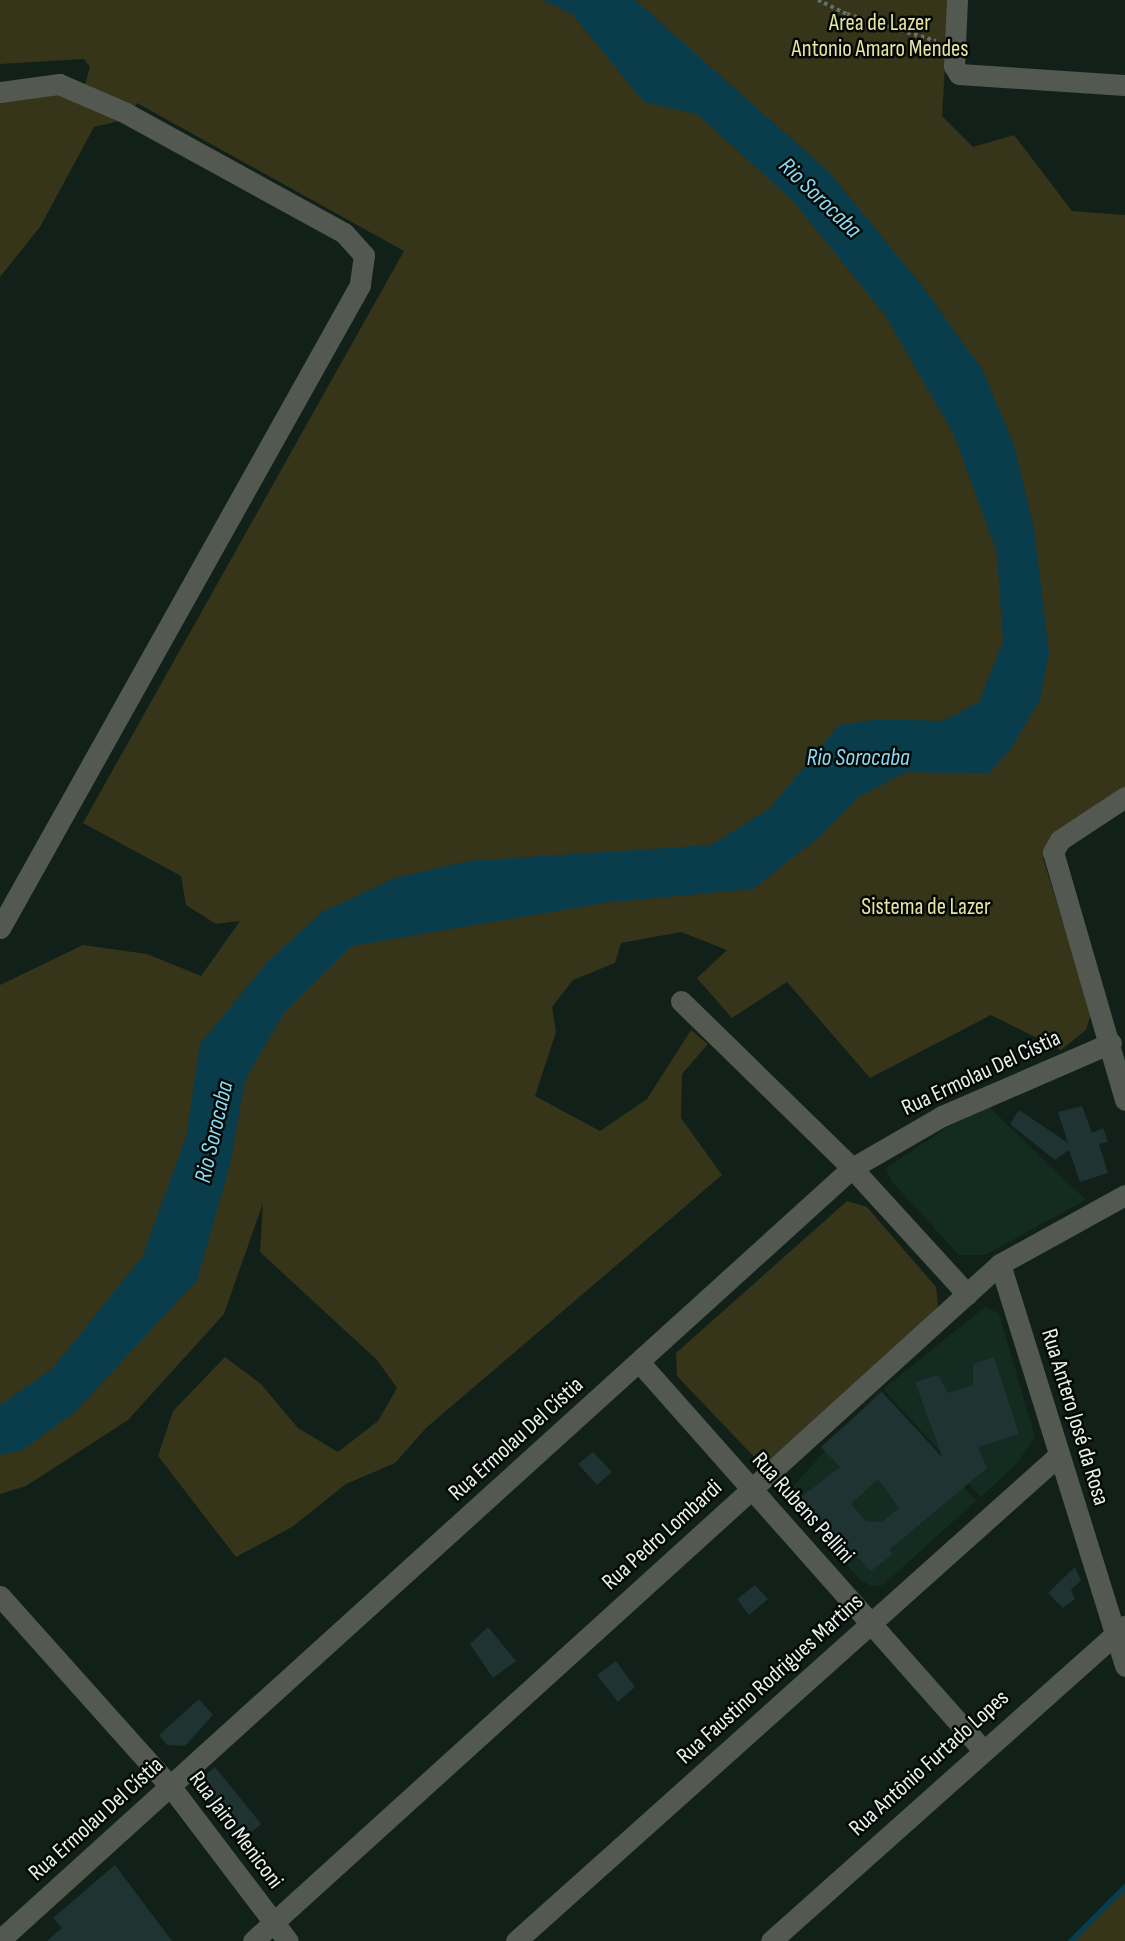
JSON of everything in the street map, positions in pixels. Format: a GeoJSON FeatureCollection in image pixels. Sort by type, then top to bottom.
{"type":"FeatureCollection","features":[{"type":"Feature","properties":{"kind":"street"},"geometry":{"type":"LineString","coordinates":[[957,0],[954,57],[959,74],[1125,85]]}},
{"type":"Feature","properties":{"kind":"street"},"geometry":{"type":"LineString","coordinates":[[0,92],[59,84],[124,112],[344,233],[364,255],[361,275],[0,926]]}},
{"type":"Feature","properties":{"kind":"street"},"geometry":{"type":"LineString","coordinates":[[1125,797],[1060,840],[1054,852],[1111,1043],[1125,1100]]}},
{"type":"Feature","properties":{"kind":"street"},"geometry":{"type":"LineString","coordinates":[[681,1001],[852,1168],[967,1294]]}},
{"type":"Feature","properties":{"kind":"street","name":"Rua Ermolau Del Cístia"},"geometry":{"type":"LineString","coordinates":[[0,1940],[640,1363],[852,1168],[942,1116],[1111,1043]]}},
{"type":"Feature","properties":{"kind":"street","name":"Rua Pedro Lombardi"},"geometry":{"type":"LineString","coordinates":[[253,1941],[1000,1264],[1125,1195]]}},
{"type":"Feature","properties":{"kind":"street","name":"Rua Antero José da Rosa"},"geometry":{"type":"LineString","coordinates":[[1000,1264],[1059,1455],[1120,1629],[1125,1666]]}},
{"type":"Feature","properties":{"kind":"street","name":"Rua Rubens Pellini"},"geometry":{"type":"LineString","coordinates":[[640,1363],[983,1750]]}},
{"type":"Feature","properties":{"kind":"street","name":"Rua Faustino Rodrigues Martins"},"geometry":{"type":"LineString","coordinates":[[516,1941],[1059,1455]]}},
{"type":"Feature","properties":{"kind":"street","name":"Rua Jairo Meniconi"},"geometry":{"type":"LineString","coordinates":[[0,1596],[171,1787],[288,1941]]}},
{"type":"Feature","properties":{"kind":"street","name":"Rua Antônio Furtado Lopes"},"geometry":{"type":"LineString","coordinates":[[771,1941],[1120,1629]]}},
{"type":"Feature","properties":{"kind":"path"},"geometry":{"type":"LineString","coordinates":[[818,0],[954,57]]}},
{"type":"Feature","properties":{"kind":"shaded area"},"geometry":{"type":"Polygon","coordinates":[[[989,1107],[1086,1200],[985,1255],[959,1255],[892,1182],[886,1168],[954,1123],[989,1107]]]}},
{"type":"Feature","properties":{"kind":"shaded area"},"geometry":{"type":"Polygon","coordinates":[[[985,1307],[999,1313],[1035,1438],[1016,1464],[981,1497],[883,1389],[985,1307]]]}},
{"type":"Feature","properties":{"kind":"shaded area"},"geometry":{"type":"Polygon","coordinates":[[[880,1390],[976,1501],[883,1585],[871,1586],[859,1579],[787,1493],[880,1390]]]}},
{"type":"Feature","properties":{"kind":"green space"},"geometry":{"type":"Polygon","coordinates":[[[0,0],[949,0],[942,116],[973,147],[1014,135],[1072,211],[1125,215],[1125,790],[1055,839],[1043,858],[1091,1014],[1086,1030],[1061,1050],[991,1015],[870,1078],[787,982],[732,1018],[697,978],[727,950],[681,932],[621,943],[615,963],[573,980],[552,1007],[556,1032],[535,1096],[600,1131],[647,1099],[691,1030],[708,1044],[682,1074],[681,1118],[722,1175],[426,1428],[395,1463],[346,1484],[292,1527],[236,1557],[158,1456],[173,1411],[225,1357],[261,1384],[298,1428],[338,1452],[378,1421],[397,1388],[377,1360],[260,1252],[263,1203],[224,1314],[128,1420],[26,1486],[0,1494],[0,985],[83,945],[147,954],[201,976],[240,921],[216,924],[186,905],[181,876],[83,823],[404,251],[137,103],[128,119],[94,127],[40,227],[0,277],[0,103],[84,88],[90,67],[84,59],[0,64],[0,0]]]}},
{"type":"Feature","properties":{"kind":"green space"},"geometry":{"type":"Polygon","coordinates":[[[847,1201],[867,1207],[936,1287],[938,1305],[935,1313],[770,1459],[757,1460],[677,1376],[676,1353],[847,1201]]]}},
{"type":"Feature","properties":{"kind":"green space"},"geometry":{"type":"Polygon","coordinates":[[[1125,1886],[1125,1941],[1070,1941],[1109,1899],[1125,1886]]]}},
{"type":"Feature","properties":{"kind":"water","name":"Rio Sorocaba"},"geometry":{"type":"Polygon","coordinates":[[[543,0],[635,0],[828,171],[921,284],[983,371],[1014,445],[1034,528],[1049,652],[1040,700],[1010,750],[988,774],[906,772],[857,798],[822,835],[753,889],[604,903],[352,946],[284,1013],[245,1080],[230,1165],[197,1280],[77,1410],[23,1450],[0,1455],[0,1405],[52,1369],[142,1257],[186,1137],[200,1044],[267,962],[322,912],[395,878],[468,861],[711,845],[769,809],[839,725],[881,719],[943,721],[979,702],[1003,641],[997,553],[954,435],[885,315],[793,201],[697,114],[644,102],[572,14],[543,0]]]}},
{"type":"Feature","properties":{"kind":"building"},"geometry":{"type":"Polygon","coordinates":[[[1082,1106],[1092,1133],[1103,1128],[1108,1142],[1099,1144],[1108,1173],[1080,1182],[1069,1150],[1055,1160],[1010,1124],[1019,1110],[1068,1143],[1058,1112],[1082,1106]]]}},
{"type":"Feature","properties":{"kind":"building"},"geometry":{"type":"Polygon","coordinates":[[[994,1357],[1019,1434],[978,1447],[987,1468],[889,1550],[893,1554],[871,1571],[800,1498],[840,1467],[821,1447],[882,1392],[942,1457],[915,1382],[938,1375],[948,1393],[973,1385],[973,1364],[994,1357]],[[878,1479],[851,1504],[866,1521],[882,1522],[899,1508],[878,1479]]]}},
{"type":"Feature","properties":{"kind":"building"},"geometry":{"type":"Polygon","coordinates":[[[593,1452],[612,1472],[597,1485],[578,1464],[593,1452]]]}},
{"type":"Feature","properties":{"kind":"building"},"geometry":{"type":"Polygon","coordinates":[[[1075,1567],[1081,1581],[1071,1589],[1075,1599],[1063,1608],[1048,1593],[1075,1567]]]}},
{"type":"Feature","properties":{"kind":"building"},"geometry":{"type":"Polygon","coordinates":[[[755,1585],[768,1599],[749,1615],[737,1599],[755,1585]]]}},
{"type":"Feature","properties":{"kind":"building"},"geometry":{"type":"Polygon","coordinates":[[[488,1627],[516,1661],[493,1678],[470,1644],[488,1627]]]}},
{"type":"Feature","properties":{"kind":"building"},"geometry":{"type":"Polygon","coordinates":[[[616,1661],[635,1687],[618,1702],[597,1675],[616,1661]]]}},
{"type":"Feature","properties":{"kind":"building"},"geometry":{"type":"Polygon","coordinates":[[[199,1699],[213,1715],[185,1746],[167,1745],[159,1735],[199,1699]]]}},
{"type":"Feature","properties":{"kind":"building"},"geometry":{"type":"Polygon","coordinates":[[[215,1767],[261,1824],[240,1841],[195,1785],[215,1767]]]}},
{"type":"Feature","properties":{"kind":"building"},"geometry":{"type":"Polygon","coordinates":[[[115,1865],[172,1941],[47,1941],[62,1928],[53,1918],[115,1865]]]}},
{"type":"Feature","properties":{"kind":"waterway"},"geometry":{"type":"LineString","coordinates":[[1070,1941],[1125,1886]]}},
{"type":"Feature","properties":{"kind":"park label","name":"Area de Lazer Antonio Amaro Mendes"},"geometry":{"type":"Point","coordinates":[880,36]}},
{"type":"Feature","properties":{"kind":"park label","name":"Sistema de Lazer"},"geometry":{"type":"Point","coordinates":[926,907]}}]}
